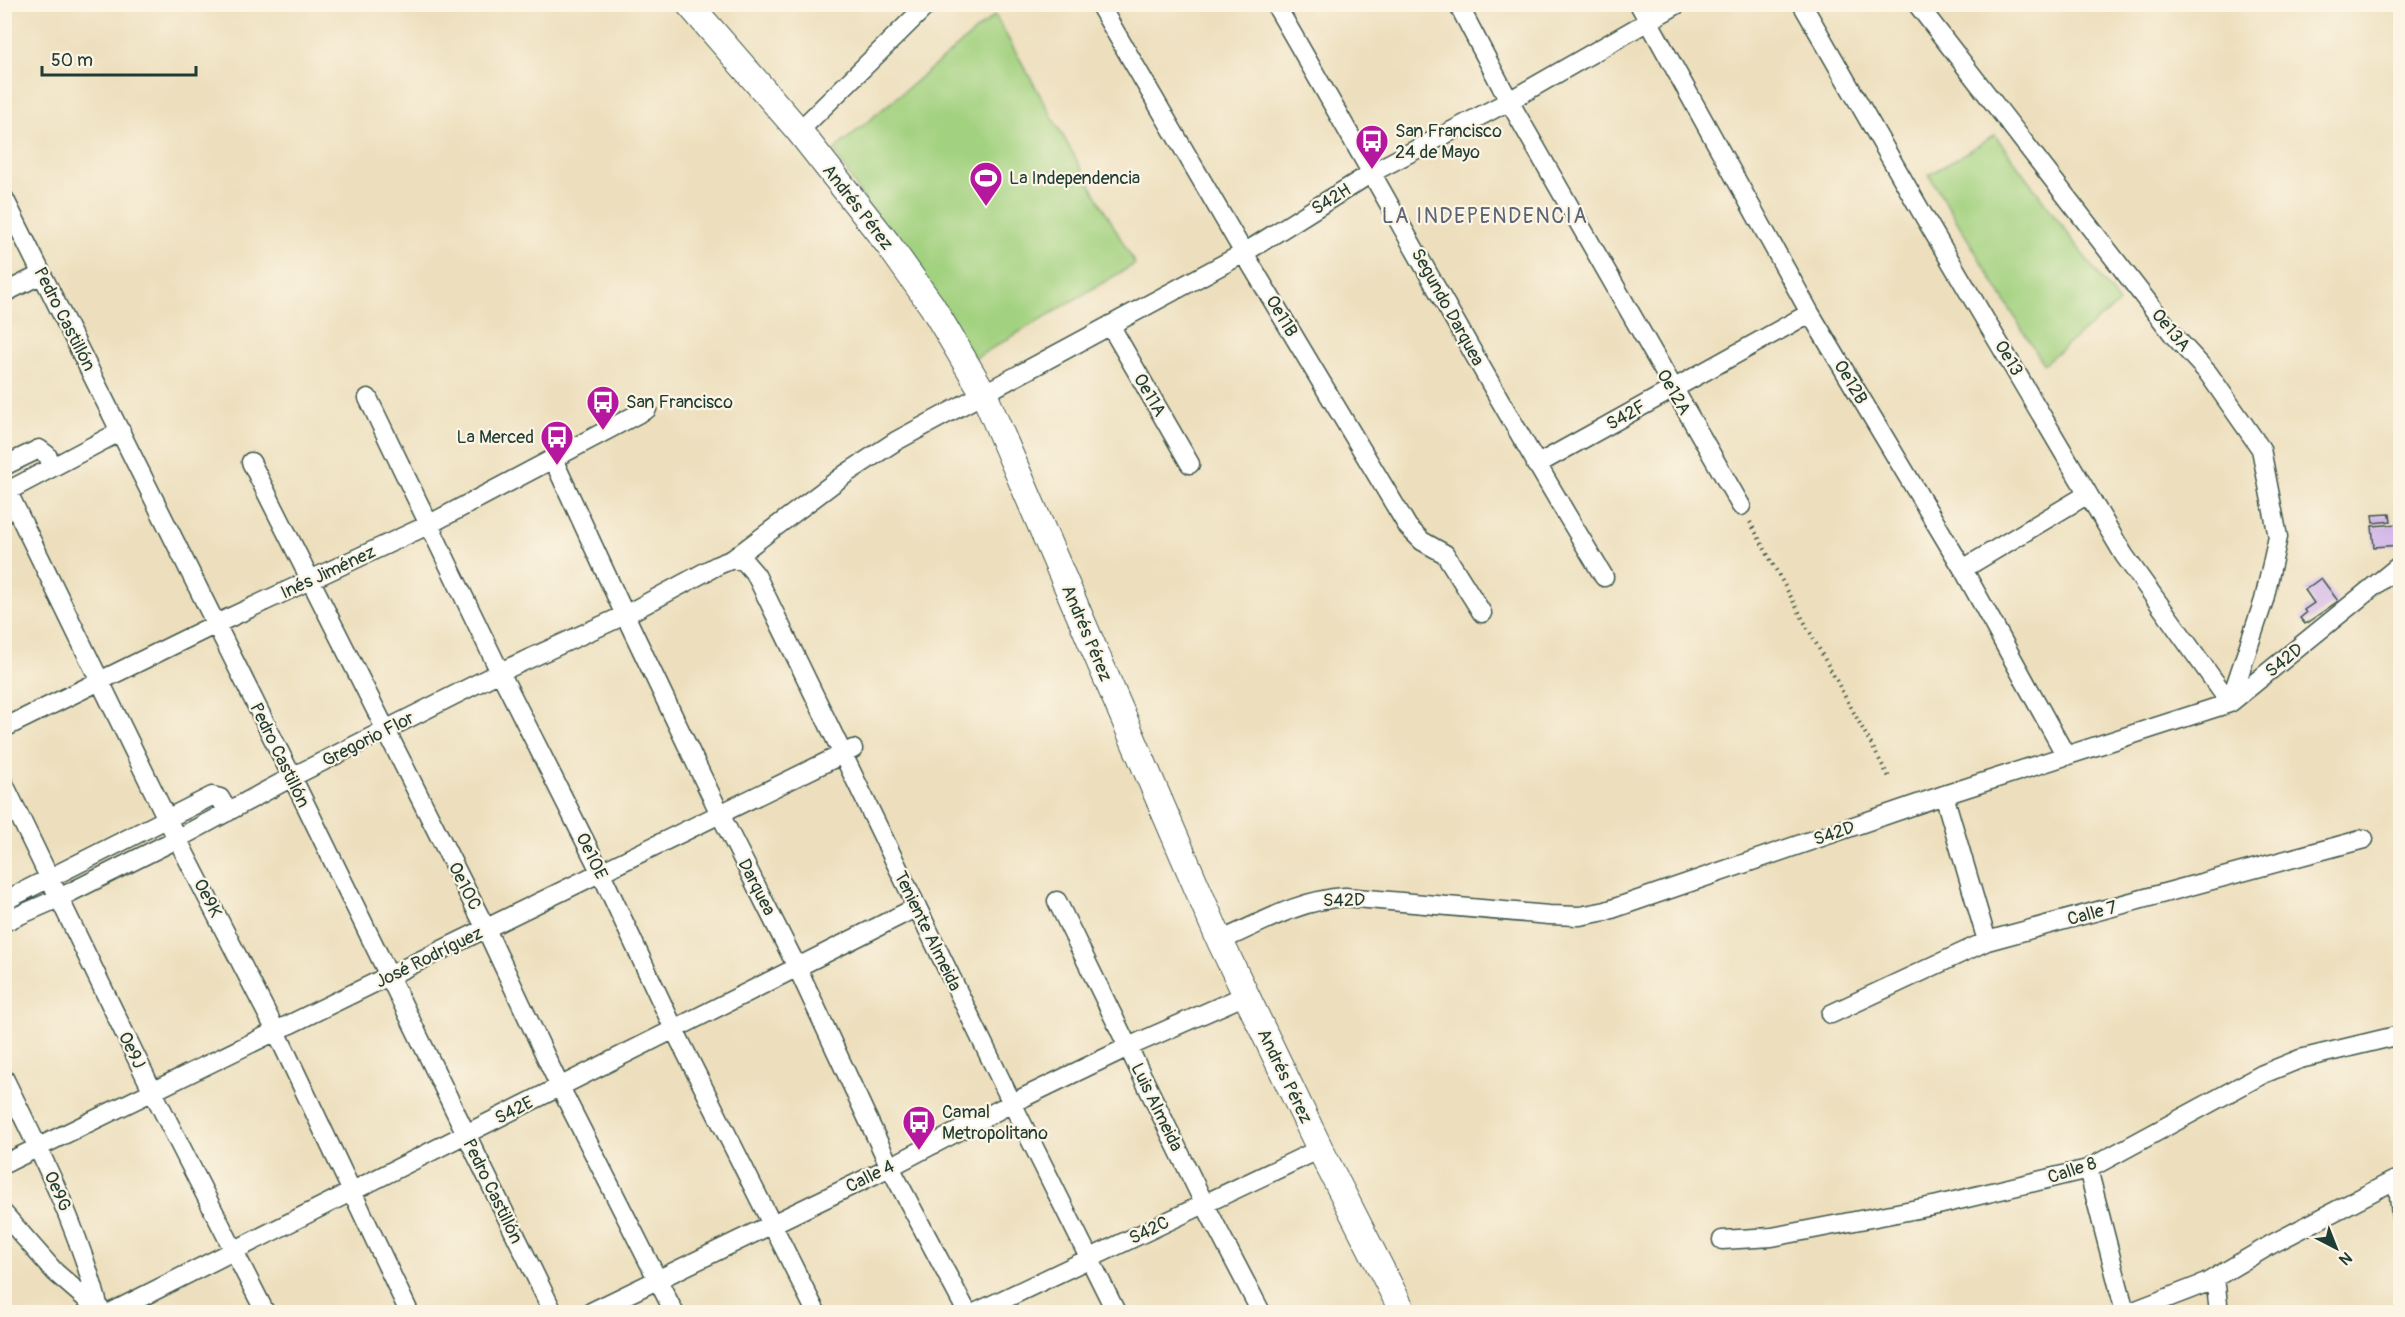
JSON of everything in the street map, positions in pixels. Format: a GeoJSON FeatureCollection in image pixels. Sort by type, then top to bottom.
{"type":"FeatureCollection","features":[{"type":"Feature","properties":{"kind":"street","name":"Andrés Pérez"},"geometry":{"type":"LineString","coordinates":[[689,4],[799,131],[888,244],[932,306],[984,394],[1220,941],[1320,1149],[1403,1312]]}},
{"type":"Feature","properties":{"kind":"street"},"geometry":{"type":"LineString","coordinates":[[799,131],[928,4]]}},
{"type":"Feature","properties":{"kind":"street","name":"Oe11B"},"geometry":{"type":"LineString","coordinates":[[1099,4],[1244,253],[1408,527],[1422,541],[1444,554],[1482,613]]}},
{"type":"Feature","properties":{"kind":"street","name":"Segundo Darquea"},"geometry":{"type":"LineString","coordinates":[[1275,4],[1373,172],[1536,465],[1604,577]]}},
{"type":"Feature","properties":{"kind":"street","name":"Oe12A"},"geometry":{"type":"LineString","coordinates":[[1458,4],[1509,101],[1741,506]]}},
{"type":"Feature","properties":{"kind":"street","name":"Oe12B"},"geometry":{"type":"LineString","coordinates":[[1639,4],[1810,313],[1963,569],[2066,756]]}},
{"type":"Feature","properties":{"kind":"street","name":"S42H"},"geometry":{"type":"LineString","coordinates":[[733,559],[847,473],[896,441],[1244,253],[1373,172],[1509,101],[1678,4]]}},
{"type":"Feature","properties":{"kind":"street","name":"Oe13"},"geometry":{"type":"LineString","coordinates":[[1802,4],[1922,213],[2055,434],[2124,555],[2230,703]]}},
{"type":"Feature","properties":{"kind":"street","name":"Oe13A"},"geometry":{"type":"LineString","coordinates":[[1917,4],[2175,337],[2208,373],[2261,449],[2278,537],[2264,600],[2230,703]]}},
{"type":"Feature","properties":{"kind":"street","name":"Pedro Castillón"},"geometry":{"type":"LineString","coordinates":[[4,198],[292,777],[553,1312]]}},
{"type":"Feature","properties":{"kind":"street"},"geometry":{"type":"LineString","coordinates":[[4,292],[42,274]]}},
{"type":"Feature","properties":{"kind":"street","name":"S42F"},"geometry":{"type":"LineString","coordinates":[[1536,465],[1810,313]]}},
{"type":"Feature","properties":{"kind":"street","name":"Oe11A"},"geometry":{"type":"LineString","coordinates":[[1110,325],[1190,464]]}},
{"type":"Feature","properties":{"kind":"street","name":"Oe10E"},"geometry":{"type":"LineString","coordinates":[[368,398],[500,672],[601,873],[674,1029],[816,1312]]}},
{"type":"Feature","properties":{"kind":"street","name":"Inés Jiménez"},"geometry":{"type":"LineString","coordinates":[[4,728],[216,624],[428,525],[647,408]]}},
{"type":"Feature","properties":{"kind":"street"},"geometry":{"type":"LineString","coordinates":[[6,489],[121,431]]}},
{"type":"Feature","properties":{"kind":"street"},"geometry":{"type":"LineString","coordinates":[[4,466],[39,450],[47,455],[53,467]]}},
{"type":"Feature","properties":{"kind":"street","name":"Darquea"},"geometry":{"type":"LineString","coordinates":[[554,459],[625,615],[720,814],[797,967],[890,1167],[967,1312]]}},
{"type":"Feature","properties":{"kind":"street","name":"Oe10C"},"geometry":{"type":"LineString","coordinates":[[251,462],[486,929],[560,1087],[674,1312]]}},
{"type":"Feature","properties":{"kind":"street","name":"Oe9K"},"geometry":{"type":"LineString","coordinates":[[6,489],[167,819],[276,1032],[409,1312]]}},
{"type":"Feature","properties":{"kind":"street"},"geometry":{"type":"LineString","coordinates":[[1963,569],[2088,495]]}},
{"type":"Feature","properties":{"kind":"street","name":"Gregorio Flor"},"geometry":{"type":"LineString","coordinates":[[7,920],[59,898],[500,672],[625,615],[733,559]]}},
{"type":"Feature","properties":{"kind":"street","name":"Teniente Almeida"},"geometry":{"type":"LineString","coordinates":[[733,559],[744,561],[756,575],[847,752],[917,907],[1116,1312]]}},
{"type":"Feature","properties":{"kind":"street","name":"S42D"},"geometry":{"type":"LineString","coordinates":[[1220,941],[1300,904],[1323,898],[1345,897],[1549,915],[1580,916],[1606,911],[1944,795],[2230,703],[2400,565]]}},
{"type":"Feature","properties":{"kind":"street","name":"José Rodríguez"},"geometry":{"type":"LineString","coordinates":[[4,1164],[847,752]]}},
{"type":"Feature","properties":{"kind":"street","name":"Oe9J"},"geometry":{"type":"LineString","coordinates":[[4,784],[153,1092],[265,1312]]}},
{"type":"Feature","properties":{"kind":"street"},"geometry":{"type":"LineString","coordinates":[[1944,795],[1987,941]]}},
{"type":"Feature","properties":{"kind":"street"},"geometry":{"type":"LineString","coordinates":[[7,920],[5,908],[7,901],[212,796],[220,798],[228,812]]}},
{"type":"Feature","properties":{"kind":"street","name":"Calle 7"},"geometry":{"type":"LineString","coordinates":[[1831,1014],[1987,941],[2364,839]]}},
{"type":"Feature","properties":{"kind":"street"},"geometry":{"type":"LineString","coordinates":[[105,850],[115,870]]}},
{"type":"Feature","properties":{"kind":"street","name":"Luis Almeida"},"geometry":{"type":"LineString","coordinates":[[1057,901],[1204,1203],[1261,1312]]}},
{"type":"Feature","properties":{"kind":"street","name":"S42E"},"geometry":{"type":"LineString","coordinates":[[104,1311],[235,1250],[917,907]]}},
{"type":"Feature","properties":{"kind":"street","name":"Calle 4"},"geometry":{"type":"LineString","coordinates":[[591,1312],[890,1167],[1012,1103],[1246,994]]}},
{"type":"Feature","properties":{"kind":"street","name":"Calle 8"},"geometry":{"type":"LineString","coordinates":[[1722,1240],[1745,1240],[1794,1233],[1938,1205],[2088,1168],[2263,1074],[2300,1059],[2400,1035]]}},
{"type":"Feature","properties":{"kind":"street","name":"Oe9G"},"geometry":{"type":"LineString","coordinates":[[4,1078],[68,1212],[104,1311]]}},
{"type":"Feature","properties":{"kind":"street","name":"S42C"},"geometry":{"type":"LineString","coordinates":[[977,1312],[1320,1149]]}},
{"type":"Feature","properties":{"kind":"street"},"geometry":{"type":"LineString","coordinates":[[2088,1168],[2125,1312]]}},
{"type":"Feature","properties":{"kind":"street"},"geometry":{"type":"LineString","coordinates":[[2131,1312],[2206,1283],[2272,1244],[2397,1180]]}},
{"type":"Feature","properties":{"kind":"street"},"geometry":{"type":"LineString","coordinates":[[4,1215],[55,1272],[104,1311]]}},
{"type":"Feature","properties":{"kind":"street"},"geometry":{"type":"LineString","coordinates":[[2215,1278],[2218,1312]]}},
{"type":"Feature","properties":{"kind":"lane"},"geometry":{"type":"LineString","coordinates":[[2397,1180],[2400,1250]]}},
{"type":"Feature","properties":{"kind":"path"},"geometry":{"type":"LineString","coordinates":[[1741,506],[1890,779]]}},
{"type":"Feature","properties":{"kind":"green space","name":"La Independencia"},"geometry":{"type":"Polygon","coordinates":[[[995,15],[1135,264],[962,366],[834,150],[995,15]]]}},
{"type":"Feature","properties":{"kind":"green space"},"geometry":{"type":"Polygon","coordinates":[[[1995,135],[2119,303],[2043,364],[1929,175],[1995,135]]]}},
{"type":"Feature","properties":{"kind":"building"},"geometry":{"type":"Polygon","coordinates":[[[2390,514],[2391,521],[2373,523],[2372,515],[2390,514]]]}},
{"type":"Feature","properties":{"kind":"building"},"geometry":{"type":"Polygon","coordinates":[[[2400,524],[2400,545],[2374,547],[2372,526],[2400,524]]]}},
{"type":"Feature","properties":{"kind":"building"},"geometry":{"type":"Polygon","coordinates":[[[2321,578],[2338,601],[2305,624],[2300,618],[2306,613],[2304,610],[2314,603],[2305,590],[2321,578]]]}},
{"type":"Feature","properties":{"kind":"place","name":"San Francisco 24 de Mayo"},"geometry":{"type":"Point","coordinates":[1372,170]}},
{"type":"Feature","properties":{"kind":"place","name":"La Independencia"},"geometry":{"type":"Point","coordinates":[986,207]}},
{"type":"Feature","properties":{"kind":"place","name":"San Francisco"},"geometry":{"type":"Point","coordinates":[603,431]}},
{"type":"Feature","properties":{"kind":"place","name":"La Merced"},"geometry":{"type":"Point","coordinates":[557,466]}},
{"type":"Feature","properties":{"kind":"place","name":"Camal Metropolitano"},"geometry":{"type":"Point","coordinates":[919,1151]}},
{"type":"Feature","properties":{"kind":"district","name":"LA INDEPENDENCIA"},"geometry":{"type":"Point","coordinates":[1485,216]}}]}
